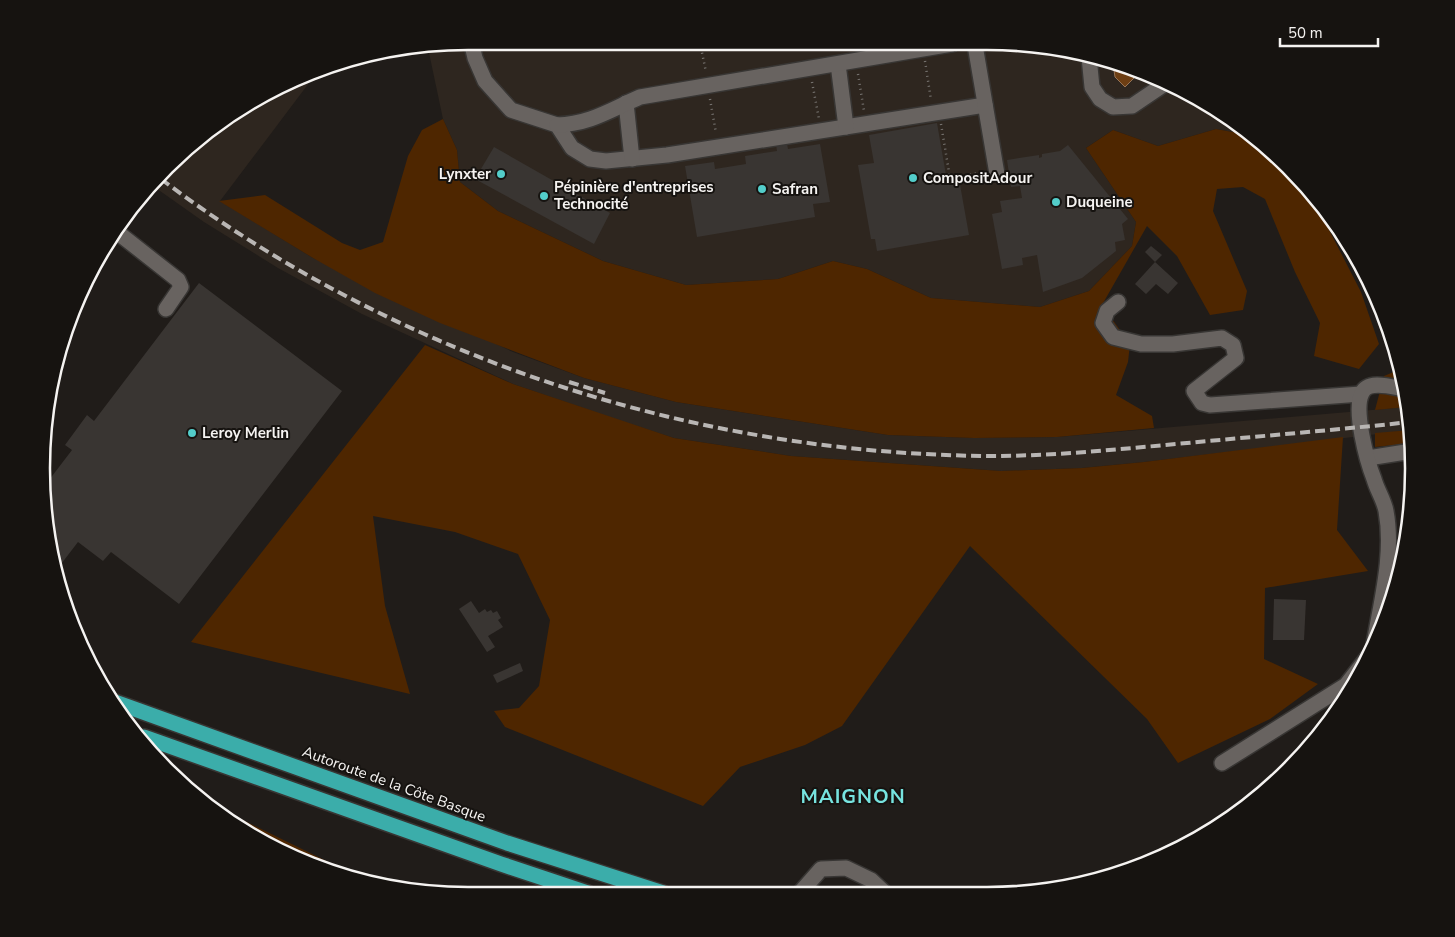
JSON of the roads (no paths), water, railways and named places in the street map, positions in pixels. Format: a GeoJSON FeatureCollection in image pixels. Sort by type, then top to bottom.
{"type":"FeatureCollection","features":[{"type":"Feature","properties":{"kind":"highway","name":"Autoroute de la Côte Basque"},"geometry":{"type":"LineString","coordinates":[[124,705],[507,843],[644,887]]}},
{"type":"Feature","properties":{"kind":"highway"},"geometry":{"type":"LineString","coordinates":[[150,739],[570,887]]}},
{"type":"Feature","properties":{"kind":"street"},"geometry":{"type":"LineString","coordinates":[[473,50],[485,81],[511,110],[556,125],[575,125],[594,120],[640,97],[924,50]]}},
{"type":"Feature","properties":{"kind":"street"},"geometry":{"type":"LineString","coordinates":[[976,50],[985,105],[992,173]]}},
{"type":"Feature","properties":{"kind":"street"},"geometry":{"type":"LineString","coordinates":[[1090,63],[1092,86],[1100,99],[1113,107],[1132,106],[1159,87]]}},
{"type":"Feature","properties":{"kind":"street"},"geometry":{"type":"LineString","coordinates":[[838,64],[846,127]]}},
{"type":"Feature","properties":{"kind":"street"},"geometry":{"type":"LineString","coordinates":[[626,104],[632,159]]}},
{"type":"Feature","properties":{"kind":"street"},"geometry":{"type":"LineString","coordinates":[[556,125],[572,148],[590,159],[606,161],[632,159],[846,127],[936,109],[985,105]]}},
{"type":"Feature","properties":{"kind":"street"},"geometry":{"type":"LineString","coordinates":[[121,235],[178,280],[181,287],[166,309]]}},
{"type":"Feature","properties":{"kind":"street"},"geometry":{"type":"LineString","coordinates":[[1118,302],[1107,311],[1103,323],[1113,337],[1142,344],[1173,344],[1222,338],[1233,345],[1236,358],[1194,391],[1202,403],[1210,405],[1361,394]]}},
{"type":"Feature","properties":{"kind":"street"},"geometry":{"type":"LineString","coordinates":[[1382,605],[1390,538],[1386,508],[1373,478],[1361,425],[1361,394],[1365,388],[1372,385],[1397,388]]}},
{"type":"Feature","properties":{"kind":"street"},"geometry":{"type":"LineString","coordinates":[[1368,458],[1404,452]]}},
{"type":"Feature","properties":{"kind":"street"},"geometry":{"type":"LineString","coordinates":[[1222,763],[1343,687]]}},
{"type":"Feature","properties":{"kind":"street"},"geometry":{"type":"LineString","coordinates":[[805,887],[821,869],[846,868],[871,880],[878,887]]}},
{"type":"Feature","properties":{"kind":"railway"},"geometry":{"type":"LineString","coordinates":[[165,182],[252,242],[349,298],[449,345],[553,384],[660,415],[768,437],[879,451],[1015,456],[1113,450],[1402,423]]}},
{"type":"Feature","properties":{"kind":"railway"},"geometry":{"type":"LineString","coordinates":[[569,382],[605,393]]}},
{"type":"Feature","properties":{"kind":"place","name":"Lynxter"},"geometry":{"type":"Point","coordinates":[501,174]}},
{"type":"Feature","properties":{"kind":"place","name":"CompositAdour"},"geometry":{"type":"Point","coordinates":[913,178]}},
{"type":"Feature","properties":{"kind":"place","name":"Safran"},"geometry":{"type":"Point","coordinates":[762,189]}},
{"type":"Feature","properties":{"kind":"place","name":"Pépinière d'entreprises Technocité"},"geometry":{"type":"Point","coordinates":[544,196]}},
{"type":"Feature","properties":{"kind":"place","name":"Duqueine"},"geometry":{"type":"Point","coordinates":[1056,202]}},
{"type":"Feature","properties":{"kind":"place","name":"Leroy Merlin"},"geometry":{"type":"Point","coordinates":[192,433]}},
{"type":"Feature","properties":{"kind":"district","name":"MAIGNON"},"geometry":{"type":"Point","coordinates":[853,796]}}]}
